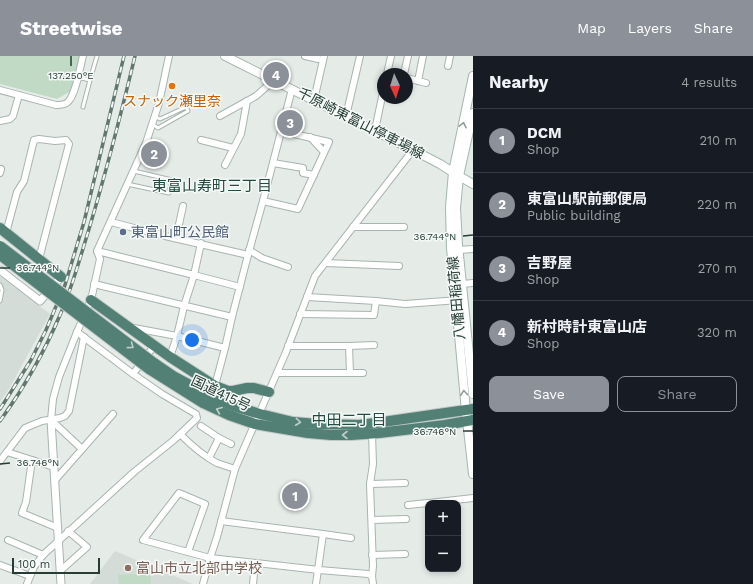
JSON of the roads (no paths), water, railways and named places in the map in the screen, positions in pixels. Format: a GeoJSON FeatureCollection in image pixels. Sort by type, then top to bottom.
{"type":"FeatureCollection","features":[{"type":"Feature","properties":{"kind":"highway"},"geometry":{"type":"LineString","coordinates":[[3,231],[61,277]]}},
{"type":"Feature","properties":{"kind":"highway","name":"国道415号"},"geometry":{"type":"LineString","coordinates":[[0,246],[152,366],[216,399],[233,406],[294,422],[359,425],[469,410]]}},
{"type":"Feature","properties":{"kind":"highway","name":"国道415号"},"geometry":{"type":"LineString","coordinates":[[0,255],[203,403],[229,415],[255,424],[316,434],[351,435],[372,434],[470,421]]}},
{"type":"Feature","properties":{"kind":"highway","name":"国道415号"},"geometry":{"type":"LineString","coordinates":[[91,300],[154,346],[215,386],[228,391],[254,388],[269,392]]}},
{"type":"Feature","properties":{"kind":"main road","name":"千原崎東富山停車場線"},"geometry":{"type":"LineString","coordinates":[[230,57],[375,130],[440,164],[473,184]]}},
{"type":"Feature","properties":{"kind":"main road","name":"八幡田稲荷線"},"geometry":{"type":"LineString","coordinates":[[473,76],[470,102],[450,207],[451,248],[473,394]]}},
{"type":"Feature","properties":{"kind":"main road","name":"八幡田稲荷線"},"geometry":{"type":"LineString","coordinates":[[460,300],[462,284],[456,208],[456,174],[473,113]]}},
{"type":"Feature","properties":{"kind":"main road","name":"八幡田稲荷線"},"geometry":{"type":"LineString","coordinates":[[469,374],[469,410],[473,474]]}},
{"type":"Feature","properties":{"kind":"street"},"geometry":{"type":"LineString","coordinates":[[0,90],[56,104],[68,102],[73,93],[83,56]]}},
{"type":"Feature","properties":{"kind":"street"},"geometry":{"type":"LineString","coordinates":[[61,584],[51,420],[53,399],[59,377],[91,300],[100,259],[97,251],[146,143],[158,103],[169,56]]}},
{"type":"Feature","properties":{"kind":"street"},"geometry":{"type":"LineString","coordinates":[[305,56],[323,58],[314,100]]}},
{"type":"Feature","properties":{"kind":"street"},"geometry":{"type":"LineString","coordinates":[[346,116],[360,56]]}},
{"type":"Feature","properties":{"kind":"street"},"geometry":{"type":"LineString","coordinates":[[388,68],[391,56]]}},
{"type":"Feature","properties":{"kind":"street"},"geometry":{"type":"LineString","coordinates":[[405,68],[408,56]]}},
{"type":"Feature","properties":{"kind":"street"},"geometry":{"type":"LineString","coordinates":[[418,81],[423,56]]}},
{"type":"Feature","properties":{"kind":"street"},"geometry":{"type":"LineString","coordinates":[[448,66],[450,56]]}},
{"type":"Feature","properties":{"kind":"street"},"geometry":{"type":"LineString","coordinates":[[220,116],[256,96],[274,80]]}},
{"type":"Feature","properties":{"kind":"street"},"geometry":{"type":"LineString","coordinates":[[413,80],[426,83]]}},
{"type":"Feature","properties":{"kind":"street"},"geometry":{"type":"LineString","coordinates":[[215,386],[248,252],[273,164],[292,88]]}},
{"type":"Feature","properties":{"kind":"street"},"geometry":{"type":"LineString","coordinates":[[0,120],[10,119],[13,116],[19,95]]}},
{"type":"Feature","properties":{"kind":"street"},"geometry":{"type":"LineString","coordinates":[[225,165],[241,134],[247,101]]}},
{"type":"Feature","properties":{"kind":"street"},"geometry":{"type":"LineString","coordinates":[[375,130],[380,104]]}},
{"type":"Feature","properties":{"kind":"street"},"geometry":{"type":"LineString","coordinates":[[263,201],[298,209],[329,142],[281,131]]}},
{"type":"Feature","properties":{"kind":"street"},"geometry":{"type":"LineString","coordinates":[[310,138],[324,152]]}},
{"type":"Feature","properties":{"kind":"street"},"geometry":{"type":"LineString","coordinates":[[3,231],[17,192],[24,181],[34,140],[66,140],[70,144],[39,259]]}},
{"type":"Feature","properties":{"kind":"street"},"geometry":{"type":"LineString","coordinates":[[201,140],[233,148]]}},
{"type":"Feature","properties":{"kind":"street"},"geometry":{"type":"LineString","coordinates":[[203,584],[235,469],[277,373],[315,276],[413,150]]}},
{"type":"Feature","properties":{"kind":"street"},"geometry":{"type":"LineString","coordinates":[[273,164],[303,168],[303,173],[314,175]]}},
{"type":"Feature","properties":{"kind":"street"},"geometry":{"type":"LineString","coordinates":[[176,238],[184,206]]}},
{"type":"Feature","properties":{"kind":"street"},"geometry":{"type":"LineString","coordinates":[[110,222],[176,238],[248,252],[288,267]]}},
{"type":"Feature","properties":{"kind":"street"},"geometry":{"type":"LineString","coordinates":[[353,227],[404,227]]}},
{"type":"Feature","properties":{"kind":"street"},"geometry":{"type":"LineString","coordinates":[[170,357],[194,275],[201,243]]}},
{"type":"Feature","properties":{"kind":"street"},"geometry":{"type":"LineString","coordinates":[[459,250],[473,249]]}},
{"type":"Feature","properties":{"kind":"street"},"geometry":{"type":"LineString","coordinates":[[97,251],[240,287]]}},
{"type":"Feature","properties":{"kind":"street"},"geometry":{"type":"LineString","coordinates":[[326,263],[399,266]]}},
{"type":"Feature","properties":{"kind":"street"},"geometry":{"type":"LineString","coordinates":[[0,270],[40,301],[61,277]]}},
{"type":"Feature","properties":{"kind":"street"},"geometry":{"type":"LineString","coordinates":[[462,284],[473,283]]}},
{"type":"Feature","properties":{"kind":"street"},"geometry":{"type":"LineString","coordinates":[[94,284],[232,317]]}},
{"type":"Feature","properties":{"kind":"street"},"geometry":{"type":"LineString","coordinates":[[307,297],[405,304],[460,300]]}},
{"type":"Feature","properties":{"kind":"street"},"geometry":{"type":"LineString","coordinates":[[300,314],[374,315],[376,301]]}},
{"type":"Feature","properties":{"kind":"street"},"geometry":{"type":"LineString","coordinates":[[132,329],[134,328],[177,336],[225,348]]}},
{"type":"Feature","properties":{"kind":"street"},"geometry":{"type":"LineString","coordinates":[[27,584],[34,567],[43,554],[134,472],[198,418],[196,414],[162,394],[77,332]]}},
{"type":"Feature","properties":{"kind":"street"},"geometry":{"type":"LineString","coordinates":[[0,461],[25,428],[42,421],[60,418],[65,416],[69,411],[84,337]]}},
{"type":"Feature","properties":{"kind":"street"},"geometry":{"type":"LineString","coordinates":[[288,346],[374,345]]}},
{"type":"Feature","properties":{"kind":"street"},"geometry":{"type":"LineString","coordinates":[[133,374],[154,346]]}},
{"type":"Feature","properties":{"kind":"street"},"geometry":{"type":"LineString","coordinates":[[349,346],[350,373]]}},
{"type":"Feature","properties":{"kind":"street"},"geometry":{"type":"LineString","coordinates":[[277,373],[363,373]]}},
{"type":"Feature","properties":{"kind":"street"},"geometry":{"type":"LineString","coordinates":[[55,480],[113,414]]}},
{"type":"Feature","properties":{"kind":"street"},"geometry":{"type":"LineString","coordinates":[[51,420],[82,449]]}},
{"type":"Feature","properties":{"kind":"street"},"geometry":{"type":"LineString","coordinates":[[201,426],[219,438],[232,444]]}},
{"type":"Feature","properties":{"kind":"street"},"geometry":{"type":"LineString","coordinates":[[180,434],[194,448],[216,463],[235,469]]}},
{"type":"Feature","properties":{"kind":"street"},"geometry":{"type":"LineString","coordinates":[[372,434],[373,464],[370,484],[373,584]]}},
{"type":"Feature","properties":{"kind":"street"},"geometry":{"type":"LineString","coordinates":[[209,458],[219,438]]}},
{"type":"Feature","properties":{"kind":"street"},"geometry":{"type":"LineString","coordinates":[[7,452],[54,467]]}},
{"type":"Feature","properties":{"kind":"street"},"geometry":{"type":"LineString","coordinates":[[32,460],[26,502],[22,513],[58,528]]}},
{"type":"Feature","properties":{"kind":"street"},"geometry":{"type":"LineString","coordinates":[[370,484],[405,483]]}},
{"type":"Feature","properties":{"kind":"street"},"geometry":{"type":"LineString","coordinates":[[188,552],[205,504],[178,492],[143,540],[210,558],[368,574],[372,576]]}},
{"type":"Feature","properties":{"kind":"street"},"geometry":{"type":"LineString","coordinates":[[455,500],[473,498]]}},
{"type":"Feature","properties":{"kind":"street"},"geometry":{"type":"LineString","coordinates":[[408,506],[425,503]]}},
{"type":"Feature","properties":{"kind":"street"},"geometry":{"type":"LineString","coordinates":[[372,520],[406,519]]}},
{"type":"Feature","properties":{"kind":"street"},"geometry":{"type":"LineString","coordinates":[[221,521],[351,538]]}},
{"type":"Feature","properties":{"kind":"street"},"geometry":{"type":"LineString","coordinates":[[60,571],[87,547],[68,531]]}},
{"type":"Feature","properties":{"kind":"street"},"geometry":{"type":"LineString","coordinates":[[316,584],[323,534]]}},
{"type":"Feature","properties":{"kind":"street"},"geometry":{"type":"LineString","coordinates":[[8,540],[43,554]]}},
{"type":"Feature","properties":{"kind":"street"},"geometry":{"type":"LineString","coordinates":[[372,555],[405,554]]}},
{"type":"Feature","properties":{"kind":"street"},"geometry":{"type":"LineString","coordinates":[[253,584],[255,563]]}},
{"type":"Feature","properties":{"kind":"street"},"geometry":{"type":"LineString","coordinates":[[0,565],[30,576]]}},
{"type":"Feature","properties":{"kind":"lane"},"geometry":{"type":"LineString","coordinates":[[83,107],[97,56]]}},
{"type":"Feature","properties":{"kind":"lane"},"geometry":{"type":"LineString","coordinates":[[78,77],[90,80]]}},
{"type":"Feature","properties":{"kind":"lane"},"geometry":{"type":"LineString","coordinates":[[152,124],[158,128],[188,111],[186,107],[160,119],[154,116]]}},
{"type":"Feature","properties":{"kind":"lane"},"geometry":{"type":"LineString","coordinates":[[127,184],[169,193],[172,180],[133,171]]}},
{"type":"Feature","properties":{"kind":"lane"},"geometry":{"type":"LineString","coordinates":[[0,285],[2,290],[0,301]]}},
{"type":"Feature","properties":{"kind":"railway"},"geometry":{"type":"LineString","coordinates":[[0,409],[31,360],[46,330],[65,285],[84,222],[124,56]]}},
{"type":"Feature","properties":{"kind":"railway"},"geometry":{"type":"LineString","coordinates":[[0,421],[40,357],[64,305],[79,262],[101,186],[135,56]]}},
{"type":"Feature","properties":{"kind":"place","name":"新村時計東富山店"},"geometry":{"type":"Point","coordinates":[276,75]}},
{"type":"Feature","properties":{"kind":"place","name":"スナック瀬里奈"},"geometry":{"type":"Point","coordinates":[172,86]}},
{"type":"Feature","properties":{"kind":"place","name":"吉野屋"},"geometry":{"type":"Point","coordinates":[290,123]}},
{"type":"Feature","properties":{"kind":"place","name":"東富山駅前郵便局"},"geometry":{"type":"Point","coordinates":[154,154]}},
{"type":"Feature","properties":{"kind":"place","name":"東富山町公民館"},"geometry":{"type":"Point","coordinates":[123,232]}},
{"type":"Feature","properties":{"kind":"place","name":"DCM"},"geometry":{"type":"Point","coordinates":[295,496]}},
{"type":"Feature","properties":{"kind":"place","name":"富山市立北部中学校"},"geometry":{"type":"Point","coordinates":[128,568]}},
{"type":"Feature","properties":{"kind":"district","name":"東富山寿町三丁目"},"geometry":{"type":"Point","coordinates":[212,186]}},
{"type":"Feature","properties":{"kind":"district","name":"中田二丁目"},"geometry":{"type":"Point","coordinates":[349,420]}}]}
